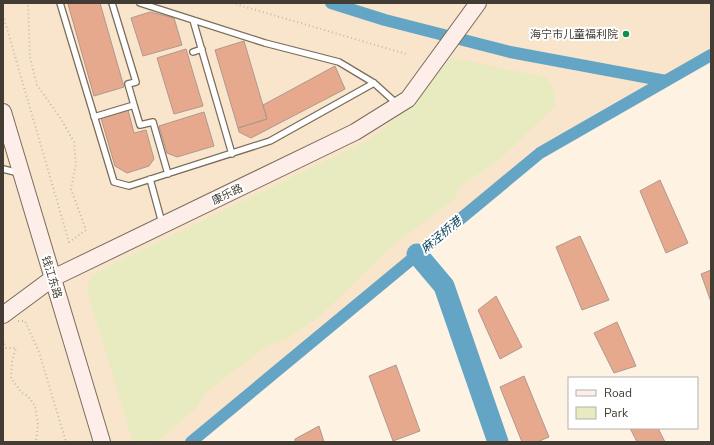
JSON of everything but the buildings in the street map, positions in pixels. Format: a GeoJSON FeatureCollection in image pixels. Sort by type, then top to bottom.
{"type":"FeatureCollection","features":[{"type":"Feature","properties":{"kind":"street","name":"康乐路"},"geometry":{"type":"LineString","coordinates":[[3,315],[53,278],[354,132],[408,99],[473,9]]}},
{"type":"Feature","properties":{"kind":"street","name":"钱江东路"},"geometry":{"type":"LineString","coordinates":[[3,112],[102,442]]}},
{"type":"Feature","properties":{"kind":"lane"},"geometry":{"type":"LineString","coordinates":[[60,3],[114,182],[130,186],[270,141],[374,84]]}},
{"type":"Feature","properties":{"kind":"lane"},"geometry":{"type":"LineString","coordinates":[[112,3],[136,82],[128,84],[140,125],[153,122],[168,174]]}},
{"type":"Feature","properties":{"kind":"lane"},"geometry":{"type":"LineString","coordinates":[[140,3],[265,43],[340,62],[374,84],[398,105]]}},
{"type":"Feature","properties":{"kind":"lane"},"geometry":{"type":"LineString","coordinates":[[193,20],[232,154]]}},
{"type":"Feature","properties":{"kind":"lane"},"geometry":{"type":"LineString","coordinates":[[193,52],[202,49]]}},
{"type":"Feature","properties":{"kind":"lane"},"geometry":{"type":"LineString","coordinates":[[94,116],[134,105]]}},
{"type":"Feature","properties":{"kind":"lane"},"geometry":{"type":"LineString","coordinates":[[3,169],[21,173]]}},
{"type":"Feature","properties":{"kind":"lane"},"geometry":{"type":"LineString","coordinates":[[150,179],[163,225]]}},
{"type":"Feature","properties":{"kind":"path"},"geometry":{"type":"LineString","coordinates":[[3,15],[69,242],[86,230],[71,189],[76,164],[74,142],[61,119],[37,85],[30,58],[28,3]]}},
{"type":"Feature","properties":{"kind":"path"},"geometry":{"type":"LineString","coordinates":[[232,3],[406,54]]}},
{"type":"Feature","properties":{"kind":"path"},"geometry":{"type":"LineString","coordinates":[[18,321],[25,322],[35,340],[66,442]]}},
{"type":"Feature","properties":{"kind":"path"},"geometry":{"type":"LineString","coordinates":[[3,340],[6,348],[16,348],[12,361],[12,378],[22,393],[28,396],[35,406],[38,424],[36,442]]}},
{"type":"Feature","properties":{"kind":"shaded area"},"geometry":{"type":"Polygon","coordinates":[[[3,3],[711,3],[711,54],[540,153],[191,442],[3,442],[3,3]]]}},
{"type":"Feature","properties":{"kind":"green space"},"geometry":{"type":"Polygon","coordinates":[[[451,58],[544,76],[554,88],[555,106],[498,161],[459,187],[456,198],[392,246],[319,317],[285,340],[267,346],[205,393],[197,407],[157,442],[133,442],[87,291],[90,278],[107,267],[371,139],[411,105],[451,58]]]}},
{"type":"Feature","properties":{"kind":"waterway"},"geometry":{"type":"LineString","coordinates":[[331,3],[385,20],[510,52],[666,81]]}},
{"type":"Feature","properties":{"kind":"waterway","name":"麻泾桥港"},"geometry":{"type":"LineString","coordinates":[[191,442],[540,153],[711,55]]}},
{"type":"Feature","properties":{"kind":"waterway"},"geometry":{"type":"LineString","coordinates":[[417,254],[444,286],[498,442]]}},
{"type":"Feature","properties":{"kind":"place","name":"海宁市儿童福利院"},"geometry":{"type":"Point","coordinates":[626,34]}}]}
